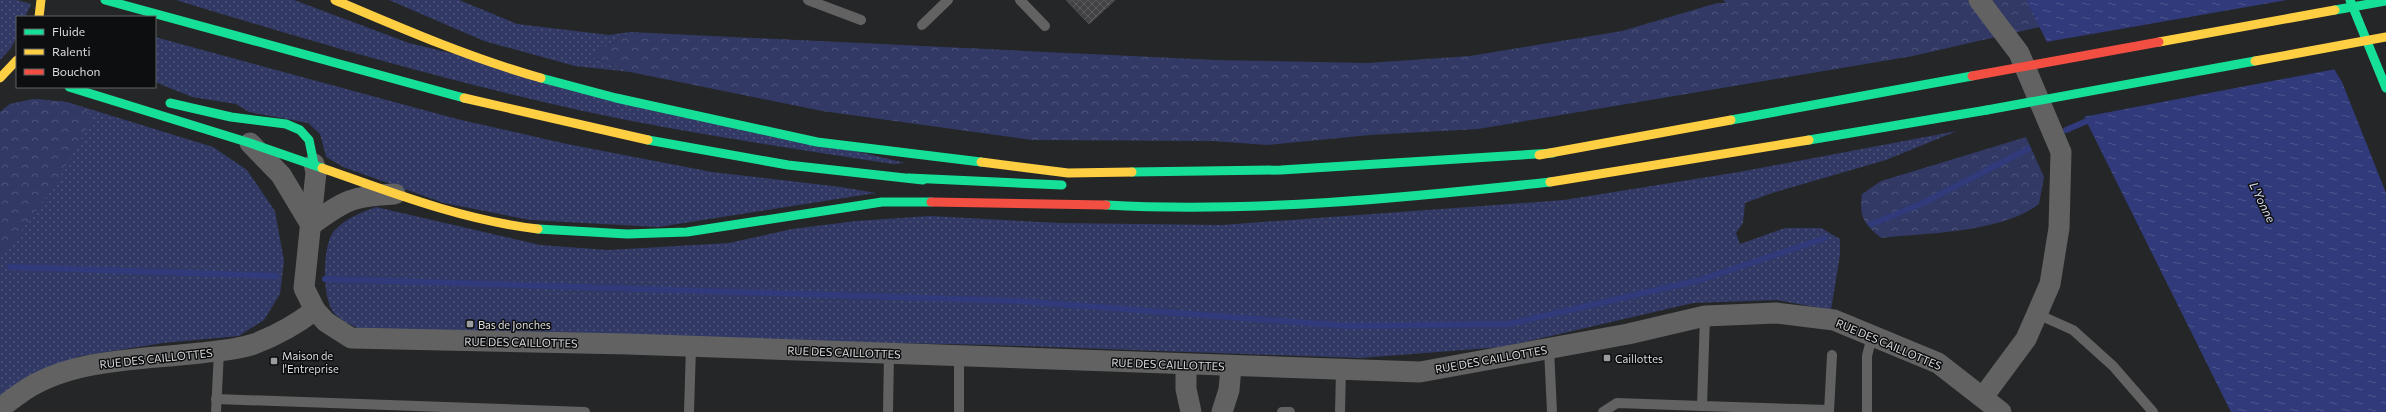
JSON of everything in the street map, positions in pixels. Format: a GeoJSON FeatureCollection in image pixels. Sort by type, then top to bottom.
{"type":"FeatureCollection","features":[{"type":"Feature","properties":{"kind":"main road"},"geometry":{"type":"LineString","coordinates":[[39,16],[41,0]]}},
{"type":"Feature","properties":{"kind":"main road"},"geometry":{"type":"LineString","coordinates":[[105,0],[471,100],[618,135],[788,165],[909,178],[1075,203]]}},
{"type":"Feature","properties":{"kind":"main road"},"geometry":{"type":"LineString","coordinates":[[335,0],[442,45],[509,68],[616,98],[817,142],[1068,173],[1281,170],[1553,153]]}},
{"type":"Feature","properties":{"kind":"main road"},"geometry":{"type":"LineString","coordinates":[[2350,0],[2386,88]]}},
{"type":"Feature","properties":{"kind":"main road"},"geometry":{"type":"LineString","coordinates":[[1447,169],[1553,153],[1698,124],[2386,1]]}},
{"type":"Feature","properties":{"kind":"main road"},"geometry":{"type":"LineString","coordinates":[[72,88],[314,164],[448,212],[503,225],[565,232],[627,234],[687,232],[882,202],[1075,203],[1127,206],[1283,205],[1447,193],[1597,175],[1987,110],[2386,37]]}},
{"type":"Feature","properties":{"kind":"main road"},"geometry":{"type":"LineString","coordinates":[[0,78],[16,61]]}},
{"type":"Feature","properties":{"kind":"main road"},"geometry":{"type":"LineString","coordinates":[[0,78],[12,79]]}},
{"type":"Feature","properties":{"kind":"main road"},"geometry":{"type":"LineString","coordinates":[[157,100],[231,117],[286,124],[300,130],[309,140],[314,164]]}},
{"type":"Feature","properties":{"kind":"main road"},"geometry":{"type":"LineString","coordinates":[[909,178],[1069,186]]}},
{"type":"Feature","properties":{"kind":"street"},"geometry":{"type":"LineString","coordinates":[[1979,0],[2019,53],[2061,152],[2059,228],[2050,284],[2026,339],[1983,397]]}},
{"type":"Feature","properties":{"kind":"street"},"geometry":{"type":"LineString","coordinates":[[250,144],[281,175],[311,225],[341,203],[352,198],[395,194]]}},
{"type":"Feature","properties":{"kind":"street","name":"RUE DES CAILLOTTES"},"geometry":{"type":"LineString","coordinates":[[314,164],[316,172],[304,288],[315,310],[326,322],[351,338],[691,347],[1231,367],[1420,372],[1628,334],[1705,316],[1776,313],[1834,320],[1938,363],[1983,397],[2000,412]]}},
{"type":"Feature","properties":{"kind":"street","name":"RUE DES CAILLOTTES"},"geometry":{"type":"LineString","coordinates":[[0,411],[2,407],[26,389],[55,374],[86,366],[219,351],[253,344],[300,322],[315,310]]}},
{"type":"Feature","properties":{"kind":"street"},"geometry":{"type":"LineString","coordinates":[[1186,365],[1186,389],[1191,412]]}},
{"type":"Feature","properties":{"kind":"street"},"geometry":{"type":"LineString","coordinates":[[1222,412],[1229,390],[1231,367]]}},
{"type":"Feature","properties":{"kind":"lane"},"geometry":{"type":"LineString","coordinates":[[808,0],[861,20]]}},
{"type":"Feature","properties":{"kind":"lane"},"geometry":{"type":"LineString","coordinates":[[922,26],[948,0]]}},
{"type":"Feature","properties":{"kind":"lane"},"geometry":{"type":"LineString","coordinates":[[1020,0],[1045,26]]}},
{"type":"Feature","properties":{"kind":"lane"},"geometry":{"type":"LineString","coordinates":[[2037,314],[2073,330],[2113,366],[2153,412]]}},
{"type":"Feature","properties":{"kind":"lane"},"geometry":{"type":"LineString","coordinates":[[1702,406],[1705,316]]}},
{"type":"Feature","properties":{"kind":"lane"},"geometry":{"type":"LineString","coordinates":[[1867,412],[1867,356],[1872,336]]}},
{"type":"Feature","properties":{"kind":"lane"},"geometry":{"type":"LineString","coordinates":[[689,412],[691,347]]}},
{"type":"Feature","properties":{"kind":"lane"},"geometry":{"type":"LineString","coordinates":[[1549,349],[1552,412]]}},
{"type":"Feature","properties":{"kind":"lane"},"geometry":{"type":"LineString","coordinates":[[216,412],[219,351]]}},
{"type":"Feature","properties":{"kind":"lane"},"geometry":{"type":"LineString","coordinates":[[888,412],[889,354]]}},
{"type":"Feature","properties":{"kind":"lane"},"geometry":{"type":"LineString","coordinates":[[1603,412],[1617,403],[1829,411],[1832,355]]}},
{"type":"Feature","properties":{"kind":"lane"},"geometry":{"type":"LineString","coordinates":[[959,357],[959,412]]}},
{"type":"Feature","properties":{"kind":"lane"},"geometry":{"type":"LineString","coordinates":[[1340,412],[1341,370]]}},
{"type":"Feature","properties":{"kind":"lane"},"geometry":{"type":"LineString","coordinates":[[216,399],[585,412]]}},
{"type":"Feature","properties":{"kind":"lane"},"geometry":{"type":"LineString","coordinates":[[1282,412],[1290,412]]}},
{"type":"Feature","properties":{"kind":"green space"},"geometry":{"type":"Polygon","coordinates":[[[0,0],[17,0],[31,4],[25,16],[16,16],[15,41],[0,60],[0,0]]]}},
{"type":"Feature","properties":{"kind":"green space"},"geometry":{"type":"Polygon","coordinates":[[[176,0],[294,0],[409,43],[905,163],[893,164],[738,140],[583,111],[429,74],[176,0]]]}},
{"type":"Feature","properties":{"kind":"green space"},"geometry":{"type":"Polygon","coordinates":[[[389,0],[459,0],[517,24],[609,35],[630,32],[590,56],[630,72],[575,66],[484,41],[389,0]]]}},
{"type":"Feature","properties":{"kind":"green space"},"geometry":{"type":"Polygon","coordinates":[[[1723,0],[2026,0],[2040,27],[1913,56],[1478,129],[1370,135],[1267,145],[1213,141],[1032,140],[822,111],[630,72],[590,56],[630,32],[1216,60],[1367,63],[1470,56],[1622,31],[1717,3],[1726,3],[1723,0]]]}},
{"type":"Feature","properties":{"kind":"green space"},"geometry":{"type":"Polygon","coordinates":[[[156,37],[457,119],[567,144],[712,172],[841,187],[876,193],[658,227],[530,220],[444,203],[343,167],[326,157],[320,134],[308,123],[249,112],[236,104],[192,97],[156,82],[156,37]]]}},
{"type":"Feature","properties":{"kind":"green space"},"geometry":{"type":"Polygon","coordinates":[[[34,99],[67,102],[213,147],[247,170],[275,211],[284,261],[280,294],[264,320],[239,336],[163,343],[81,356],[25,379],[0,400],[0,112],[10,104],[34,99]]]}},
{"type":"Feature","properties":{"kind":"green space"},"geometry":{"type":"Polygon","coordinates":[[[34,99],[67,102],[94,116],[54,187],[1,258],[0,112],[10,104],[34,99]]]}},
{"type":"Feature","properties":{"kind":"green space"},"geometry":{"type":"Polygon","coordinates":[[[1957,131],[1886,160],[1772,193],[1745,203],[1743,223],[1736,233],[1740,244],[1785,228],[1821,228],[1840,239],[1840,255],[1831,310],[1777,300],[1693,303],[1503,347],[1360,358],[992,345],[365,332],[336,315],[331,308],[326,286],[325,260],[330,238],[334,231],[348,219],[376,207],[540,245],[608,250],[729,243],[792,229],[856,221],[930,216],[1060,223],[1222,225],[1564,200],[1739,172],[1957,131]]]}},
{"type":"Feature","properties":{"kind":"green space"},"geometry":{"type":"Polygon","coordinates":[[[2026,137],[2044,177],[2039,204],[2023,214],[2005,221],[1963,230],[1881,238],[1866,224],[1861,208],[1862,194],[1881,181],[2026,137]]]}},
{"type":"Feature","properties":{"kind":"water","name":"L'Yonne"},"geometry":{"type":"Polygon","coordinates":[[[2026,0],[2292,0],[2342,82],[2386,193],[2386,412],[2231,412],[2026,0]]]}},
{"type":"Feature","properties":{"kind":"pier"},"geometry":{"type":"Polygon","coordinates":[[[2294,0],[2336,69],[2083,117],[2046,42],[2294,0]]]}},
{"type":"Feature","properties":{"kind":"building"},"geometry":{"type":"Polygon","coordinates":[[[1066,0],[1115,0],[1089,24],[1066,0]]]}},
{"type":"Feature","properties":{"kind":"waterway"},"geometry":{"type":"LineString","coordinates":[[2066,130],[2094,118]]}},
{"type":"Feature","properties":{"kind":"waterway"},"geometry":{"type":"LineString","coordinates":[[1872,224],[1921,204],[2028,149]]}},
{"type":"Feature","properties":{"kind":"waterway"},"geometry":{"type":"LineString","coordinates":[[325,279],[1018,301],[1348,326],[1509,324],[1700,280],[1825,238]]}},
{"type":"Feature","properties":{"kind":"waterway"},"geometry":{"type":"LineString","coordinates":[[10,267],[276,276]]}},
{"type":"Feature","properties":{"kind":"traffic: fast"},"geometry":{"type":"LineString","coordinates":[[105,0],[464,98]]}},
{"type":"Feature","properties":{"kind":"traffic: fast"},"geometry":{"type":"LineString","coordinates":[[2350,0],[2386,88]]}},
{"type":"Feature","properties":{"kind":"traffic: fast"},"geometry":{"type":"LineString","coordinates":[[2335,10],[2386,1]]}},
{"type":"Feature","properties":{"kind":"traffic: fast"},"geometry":{"type":"LineString","coordinates":[[1987,110],[2255,61]]}},
{"type":"Feature","properties":{"kind":"traffic: fast"},"geometry":{"type":"LineString","coordinates":[[1731,120],[1972,76]]}},
{"type":"Feature","properties":{"kind":"traffic: fast"},"geometry":{"type":"LineString","coordinates":[[541,78],[616,98],[817,142],[981,162]]}},
{"type":"Feature","properties":{"kind":"traffic: fast"},"geometry":{"type":"LineString","coordinates":[[72,88],[250,143],[322,168]]}},
{"type":"Feature","properties":{"kind":"traffic: fast"},"geometry":{"type":"LineString","coordinates":[[170,103],[231,117],[286,124],[300,130],[309,140],[314,164]]}},
{"type":"Feature","properties":{"kind":"traffic: fast"},"geometry":{"type":"LineString","coordinates":[[1809,140],[1987,110]]}},
{"type":"Feature","properties":{"kind":"traffic: fast"},"geometry":{"type":"LineString","coordinates":[[648,140],[788,165],[923,180]]}},
{"type":"Feature","properties":{"kind":"traffic: fast"},"geometry":{"type":"LineString","coordinates":[[1132,172],[1281,170],[1553,153]]}},
{"type":"Feature","properties":{"kind":"traffic: fast"},"geometry":{"type":"LineString","coordinates":[[909,178],[1062,185]]}},
{"type":"Feature","properties":{"kind":"traffic: fast"},"geometry":{"type":"LineString","coordinates":[[1106,205],[1161,207],[1273,205],[1384,198],[1550,182]]}},
{"type":"Feature","properties":{"kind":"traffic: fast"},"geometry":{"type":"LineString","coordinates":[[538,229],[627,234],[687,232],[882,202],[931,202]]}},
{"type":"Feature","properties":{"kind":"traffic: slow"},"geometry":{"type":"LineString","coordinates":[[39,16],[41,0]]}},
{"type":"Feature","properties":{"kind":"traffic: slow"},"geometry":{"type":"LineString","coordinates":[[335,0],[463,52],[541,78]]}},
{"type":"Feature","properties":{"kind":"traffic: slow"},"geometry":{"type":"LineString","coordinates":[[2159,42],[2335,10]]}},
{"type":"Feature","properties":{"kind":"traffic: slow"},"geometry":{"type":"LineString","coordinates":[[2255,61],[2386,37]]}},
{"type":"Feature","properties":{"kind":"traffic: slow"},"geometry":{"type":"LineString","coordinates":[[0,78],[16,61]]}},
{"type":"Feature","properties":{"kind":"traffic: slow"},"geometry":{"type":"LineString","coordinates":[[464,98],[648,140]]}},
{"type":"Feature","properties":{"kind":"traffic: slow"},"geometry":{"type":"LineString","coordinates":[[1539,155],[1731,120]]}},
{"type":"Feature","properties":{"kind":"traffic: slow"},"geometry":{"type":"LineString","coordinates":[[1550,182],[1809,140]]}},
{"type":"Feature","properties":{"kind":"traffic: slow"},"geometry":{"type":"LineString","coordinates":[[981,162],[1068,173],[1132,172]]}},
{"type":"Feature","properties":{"kind":"traffic: slow"},"geometry":{"type":"LineString","coordinates":[[322,168],[402,196],[455,212],[510,225],[538,229]]}},
{"type":"Feature","properties":{"kind":"traffic: jam"},"geometry":{"type":"LineString","coordinates":[[1972,76],[2159,42]]}},
{"type":"Feature","properties":{"kind":"traffic: jam"},"geometry":{"type":"LineString","coordinates":[[931,202],[1106,205]]}},
{"type":"Feature","properties":{"kind":"place","name":"Bas de Jonches"},"geometry":{"type":"Point","coordinates":[470,324]}},
{"type":"Feature","properties":{"kind":"place","name":"Caillottes"},"geometry":{"type":"Point","coordinates":[1607,358]}},
{"type":"Feature","properties":{"kind":"place","name":"Maison de l'Entreprise"},"geometry":{"type":"Point","coordinates":[274,361]}}]}
